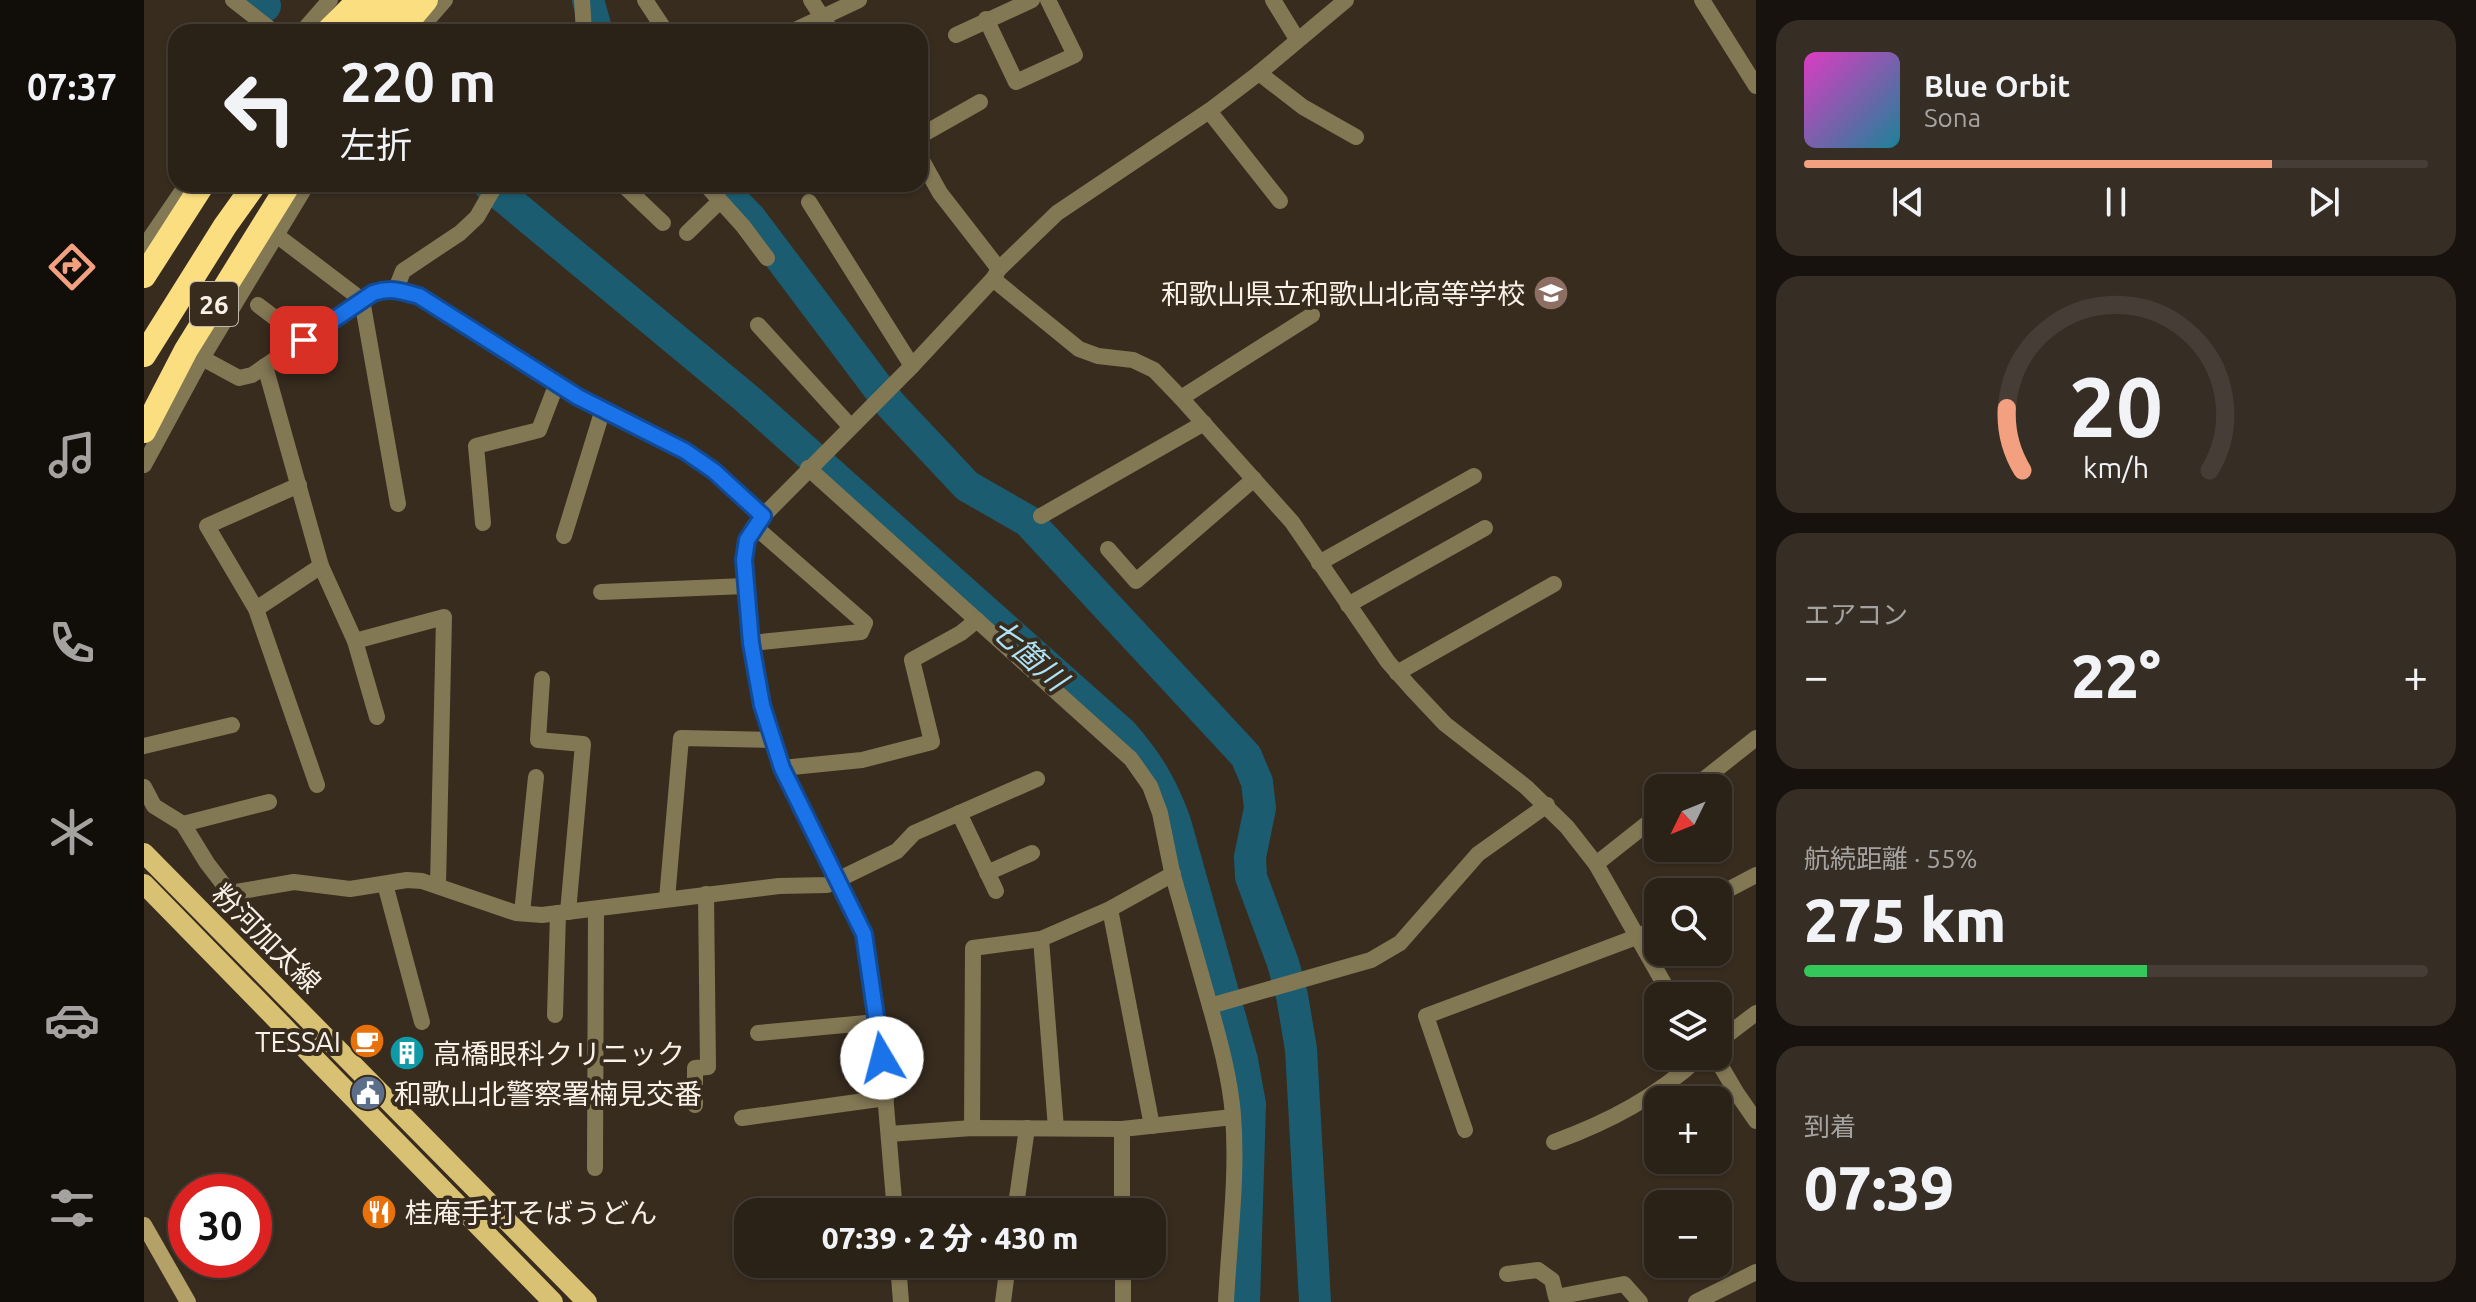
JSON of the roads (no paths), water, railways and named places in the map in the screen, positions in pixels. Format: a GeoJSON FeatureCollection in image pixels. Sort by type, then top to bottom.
{"type":"FeatureCollection","features":[{"type":"Feature","properties":{"kind":"highway"},"geometry":{"type":"LineString","coordinates":[[335,24],[359,0]]}},
{"type":"Feature","properties":{"kind":"highway"},"geometry":{"type":"LineString","coordinates":[[360,24],[383,0]]}},
{"type":"Feature","properties":{"kind":"highway"},"geometry":{"type":"LineString","coordinates":[[381,24],[403,0]]}},
{"type":"Feature","properties":{"kind":"highway"},"geometry":{"type":"LineString","coordinates":[[406,24],[426,0]]}},
{"type":"Feature","properties":{"kind":"highway"},"geometry":{"type":"LineString","coordinates":[[144,276],[198,192]]}},
{"type":"Feature","properties":{"kind":"highway","name":"26"},"geometry":{"type":"LineString","coordinates":[[144,353],[208,223],[229,192]]}},
{"type":"Feature","properties":{"kind":"highway","name":"26"},"geometry":{"type":"LineString","coordinates":[[144,353],[249,192]]}},
{"type":"Feature","properties":{"kind":"highway","name":"26"},"geometry":{"type":"LineString","coordinates":[[145,429],[186,350],[284,192]]}},
{"type":"Feature","properties":{"kind":"main road","name":"粉河加太線"},"geometry":{"type":"LineString","coordinates":[[144,853],[587,1302]]}},
{"type":"Feature","properties":{"kind":"main road","name":"粉河加太線"},"geometry":{"type":"LineString","coordinates":[[144,884],[553,1302]]}},
{"type":"Feature","properties":{"kind":"street"},"geometry":{"type":"LineString","coordinates":[[233,0],[264,24]]}},
{"type":"Feature","properties":{"kind":"street"},"geometry":{"type":"LineString","coordinates":[[309,24],[330,0]]}},
{"type":"Feature","properties":{"kind":"street"},"geometry":{"type":"LineString","coordinates":[[383,0],[401,24]]}},
{"type":"Feature","properties":{"kind":"street"},"geometry":{"type":"LineString","coordinates":[[424,24],[445,0]]}},
{"type":"Feature","properties":{"kind":"street"},"geometry":{"type":"LineString","coordinates":[[582,0],[584,24]]}},
{"type":"Feature","properties":{"kind":"street"},"geometry":{"type":"LineString","coordinates":[[645,0],[661,24]]}},
{"type":"Feature","properties":{"kind":"street"},"geometry":{"type":"LineString","coordinates":[[811,0],[826,24]]}},
{"type":"Feature","properties":{"kind":"street"},"geometry":{"type":"LineString","coordinates":[[808,24],[859,0]]}},
{"type":"Feature","properties":{"kind":"street"},"geometry":{"type":"LineString","coordinates":[[956,35],[1032,0]]}},
{"type":"Feature","properties":{"kind":"street"},"geometry":{"type":"LineString","coordinates":[[986,19],[1016,82],[1075,55],[1048,0]]}},
{"type":"Feature","properties":{"kind":"street"},"geometry":{"type":"LineString","coordinates":[[1273,0],[1297,39]]}},
{"type":"Feature","properties":{"kind":"street"},"geometry":{"type":"LineString","coordinates":[[894,1198],[886,1098],[864,934],[782,768],[772,740],[751,643],[745,586],[747,540],[758,521],[912,366],[1057,213],[1209,111],[1346,0]]}},
{"type":"Feature","properties":{"kind":"street"},"geometry":{"type":"LineString","coordinates":[[1702,0],[1756,86]]}},
{"type":"Feature","properties":{"kind":"street"},"geometry":{"type":"LineString","coordinates":[[1259,73],[1303,107],[1356,137]]}},
{"type":"Feature","properties":{"kind":"street"},"geometry":{"type":"LineString","coordinates":[[928,131],[980,102]]}},
{"type":"Feature","properties":{"kind":"street"},"geometry":{"type":"LineString","coordinates":[[1209,111],[1280,201]]}},
{"type":"Feature","properties":{"kind":"street"},"geometry":{"type":"LineString","coordinates":[[928,171],[996,274],[1079,349],[1098,356],[1133,360],[1154,370],[1204,423],[1292,522],[1397,673],[1445,724],[1547,805],[1596,864],[1664,982]]}},
{"type":"Feature","properties":{"kind":"street"},"geometry":{"type":"LineString","coordinates":[[144,247],[182,192]]}},
{"type":"Feature","properties":{"kind":"street"},"geometry":{"type":"LineString","coordinates":[[144,465],[202,358],[302,192]]}},
{"type":"Feature","properties":{"kind":"street"},"geometry":{"type":"LineString","coordinates":[[396,289],[403,271],[460,233],[477,217],[491,192]]}},
{"type":"Feature","properties":{"kind":"street"},"geometry":{"type":"LineString","coordinates":[[630,192],[663,223]]}},
{"type":"Feature","properties":{"kind":"street"},"geometry":{"type":"LineString","coordinates":[[712,192],[767,258]]}},
{"type":"Feature","properties":{"kind":"street"},"geometry":{"type":"LineString","coordinates":[[687,233],[720,201]]}},
{"type":"Feature","properties":{"kind":"street"},"geometry":{"type":"LineString","coordinates":[[809,202],[912,366]]}},
{"type":"Feature","properties":{"kind":"street"},"geometry":{"type":"LineString","coordinates":[[275,234],[362,300],[398,504]]}},
{"type":"Feature","properties":{"kind":"street"},"geometry":{"type":"LineString","coordinates":[[202,358],[239,378],[252,375],[362,300],[385,289],[419,296],[557,383],[685,451],[714,471],[758,521],[865,623],[861,632],[751,643]]}},
{"type":"Feature","properties":{"kind":"street"},"geometry":{"type":"LineString","coordinates":[[258,305],[304,340]]}},
{"type":"Feature","properties":{"kind":"street"},"geometry":{"type":"LineString","coordinates":[[1181,398],[1312,315]]}},
{"type":"Feature","properties":{"kind":"street"},"geometry":{"type":"LineString","coordinates":[[758,325],[850,426]]}},
{"type":"Feature","properties":{"kind":"street"},"geometry":{"type":"LineString","coordinates":[[265,366],[321,566],[355,641],[377,717]]}},
{"type":"Feature","properties":{"kind":"street"},"geometry":{"type":"LineString","coordinates":[[483,523],[476,446],[539,430],[557,383]]}},
{"type":"Feature","properties":{"kind":"street"},"geometry":{"type":"LineString","coordinates":[[564,536],[603,409]]}},
{"type":"Feature","properties":{"kind":"street"},"geometry":{"type":"LineString","coordinates":[[1041,516],[1204,423]]}},
{"type":"Feature","properties":{"kind":"street"},"geometry":{"type":"LineString","coordinates":[[813,463],[977,620],[1131,759],[1150,786],[1160,813],[1173,874],[1219,1003],[1233,1117],[1232,1207],[1226,1302]]}},
{"type":"Feature","properties":{"kind":"street"},"geometry":{"type":"LineString","coordinates":[[1319,563],[1474,476]]}},
{"type":"Feature","properties":{"kind":"street"},"geometry":{"type":"LineString","coordinates":[[1108,549],[1136,581],[1254,479]]}},
{"type":"Feature","properties":{"kind":"street"},"geometry":{"type":"LineString","coordinates":[[299,485],[207,526],[256,609],[317,785]]}},
{"type":"Feature","properties":{"kind":"street"},"geometry":{"type":"LineString","coordinates":[[1348,605],[1485,528]]}},
{"type":"Feature","properties":{"kind":"street"},"geometry":{"type":"LineString","coordinates":[[256,609],[321,566]]}},
{"type":"Feature","properties":{"kind":"street"},"geometry":{"type":"LineString","coordinates":[[1397,673],[1554,584]]}},
{"type":"Feature","properties":{"kind":"street"},"geometry":{"type":"LineString","coordinates":[[601,592],[745,586]]}},
{"type":"Feature","properties":{"kind":"street"},"geometry":{"type":"LineString","coordinates":[[355,641],[444,617],[438,885]]}},
{"type":"Feature","properties":{"kind":"street"},"geometry":{"type":"LineString","coordinates":[[782,768],[862,760],[932,742],[912,660],[961,633],[977,620]]}},
{"type":"Feature","properties":{"kind":"street"},"geometry":{"type":"LineString","coordinates":[[542,679],[538,740],[583,744],[563,913],[555,1015]]}},
{"type":"Feature","properties":{"kind":"street"},"geometry":{"type":"LineString","coordinates":[[144,746],[232,725]]}},
{"type":"Feature","properties":{"kind":"street"},"geometry":{"type":"LineString","coordinates":[[667,899],[681,738],[772,740]]}},
{"type":"Feature","properties":{"kind":"street"},"geometry":{"type":"LineString","coordinates":[[1711,774],[1756,738]]}},
{"type":"Feature","properties":{"kind":"street"},"geometry":{"type":"LineString","coordinates":[[522,913],[536,777]]}},
{"type":"Feature","properties":{"kind":"street"},"geometry":{"type":"LineString","coordinates":[[144,787],[154,806],[183,824],[230,893],[294,882],[350,889],[407,880],[438,885],[476,901],[522,913],[563,913],[779,886],[827,885],[897,851],[914,833],[1037,779]]}},
{"type":"Feature","properties":{"kind":"street"},"geometry":{"type":"LineString","coordinates":[[183,824],[269,802]]}},
{"type":"Feature","properties":{"kind":"street"},"geometry":{"type":"LineString","coordinates":[[1219,1003],[1371,960],[1400,943],[1478,854],[1547,805]]}},
{"type":"Feature","properties":{"kind":"street"},"geometry":{"type":"LineString","coordinates":[[959,813],[996,891]]}},
{"type":"Feature","properties":{"kind":"street"},"geometry":{"type":"LineString","coordinates":[[1596,864],[1644,826]]}},
{"type":"Feature","properties":{"kind":"street"},"geometry":{"type":"LineString","coordinates":[[987,873],[1032,853]]}},
{"type":"Feature","properties":{"kind":"street"},"geometry":{"type":"LineString","coordinates":[[972,1128],[973,948],[1041,939],[1110,909],[1173,874]]}},
{"type":"Feature","properties":{"kind":"street"},"geometry":{"type":"LineString","coordinates":[[1732,888],[1756,875]]}},
{"type":"Feature","properties":{"kind":"street"},"geometry":{"type":"LineString","coordinates":[[385,884],[422,1022]]}},
{"type":"Feature","properties":{"kind":"street"},"geometry":{"type":"LineString","coordinates":[[695,1105],[695,1068],[708,1067],[706,894]]}},
{"type":"Feature","properties":{"kind":"street"},"geometry":{"type":"LineString","coordinates":[[595,1168],[596,909]]}},
{"type":"Feature","properties":{"kind":"street"},"geometry":{"type":"LineString","coordinates":[[1110,909],[1152,1126]]}},
{"type":"Feature","properties":{"kind":"street"},"geometry":{"type":"LineString","coordinates":[[1465,1130],[1426,1016],[1644,933]]}},
{"type":"Feature","properties":{"kind":"street"},"geometry":{"type":"LineString","coordinates":[[1041,939],[1056,1128]]}},
{"type":"Feature","properties":{"kind":"street"},"geometry":{"type":"LineString","coordinates":[[1732,1031],[1756,1013]]}},
{"type":"Feature","properties":{"kind":"street"},"geometry":{"type":"LineString","coordinates":[[758,1033],[877,1022]]}},
{"type":"Feature","properties":{"kind":"street"},"geometry":{"type":"LineString","coordinates":[[1554,1142],[1605,1123],[1686,1070]]}},
{"type":"Feature","properties":{"kind":"street"},"geometry":{"type":"LineString","coordinates":[[1723,1070],[1756,1121]]}},
{"type":"Feature","properties":{"kind":"street"},"geometry":{"type":"LineString","coordinates":[[742,1118],[886,1098]]}},
{"type":"Feature","properties":{"kind":"street"},"geometry":{"type":"LineString","coordinates":[[889,1134],[972,1128],[1122,1129],[1233,1117]]}},
{"type":"Feature","properties":{"kind":"street"},"geometry":{"type":"LineString","coordinates":[[1017,1198],[1027,1128]]}},
{"type":"Feature","properties":{"kind":"street"},"geometry":{"type":"LineString","coordinates":[[1122,1129],[1122,1198]]}},
{"type":"Feature","properties":{"kind":"street"},"geometry":{"type":"LineString","coordinates":[[144,1225],[188,1302]]}},
{"type":"Feature","properties":{"kind":"street"},"geometry":{"type":"LineString","coordinates":[[1507,1274],[1538,1270],[1552,1280],[1556,1297],[1624,1284],[1632,1289],[1640,1302]]}},
{"type":"Feature","properties":{"kind":"street"},"geometry":{"type":"LineString","coordinates":[[1696,1302],[1756,1272]]}},
{"type":"Feature","properties":{"kind":"street"},"geometry":{"type":"LineString","coordinates":[[899,1278],[901,1302]]}},
{"type":"Feature","properties":{"kind":"street"},"geometry":{"type":"LineString","coordinates":[[1003,1302],[1006,1278]]}},
{"type":"Feature","properties":{"kind":"street"},"geometry":{"type":"LineString","coordinates":[[1123,1278],[1123,1302]]}},
{"type":"Feature","properties":{"kind":"waterway","name":"七箇川"},"geometry":{"type":"LineString","coordinates":[[257,0],[265,6]]}},
{"type":"Feature","properties":{"kind":"waterway"},"geometry":{"type":"LineString","coordinates":[[588,0],[595,24]]}},
{"type":"Feature","properties":{"kind":"waterway","name":"七箇川"},"geometry":{"type":"LineString","coordinates":[[498,192],[746,398],[1123,734],[1147,765],[1175,822],[1242,1060],[1250,1104],[1244,1302]]}},
{"type":"Feature","properties":{"kind":"waterway"},"geometry":{"type":"LineString","coordinates":[[725,192],[751,219],[891,405],[967,486],[1028,521],[1246,756],[1257,782],[1260,808],[1250,857],[1251,877],[1283,963],[1301,1049],[1315,1302]]}},
{"type":"Feature","properties":{"kind":"place","name":"和歌山県立和歌山北高等学校"},"geometry":{"type":"Point","coordinates":[1551,293]}},
{"type":"Feature","properties":{"kind":"place","name":"TESSAI"},"geometry":{"type":"Point","coordinates":[367,1041]}},
{"type":"Feature","properties":{"kind":"place","name":"高橋眼科クリニック"},"geometry":{"type":"Point","coordinates":[407,1053]}},
{"type":"Feature","properties":{"kind":"place","name":"和歌山北警察署楠見交番"},"geometry":{"type":"Point","coordinates":[368,1093]}},
{"type":"Feature","properties":{"kind":"place","name":"桂庵手打そばうどん"},"geometry":{"type":"Point","coordinates":[379,1212]}}]}
